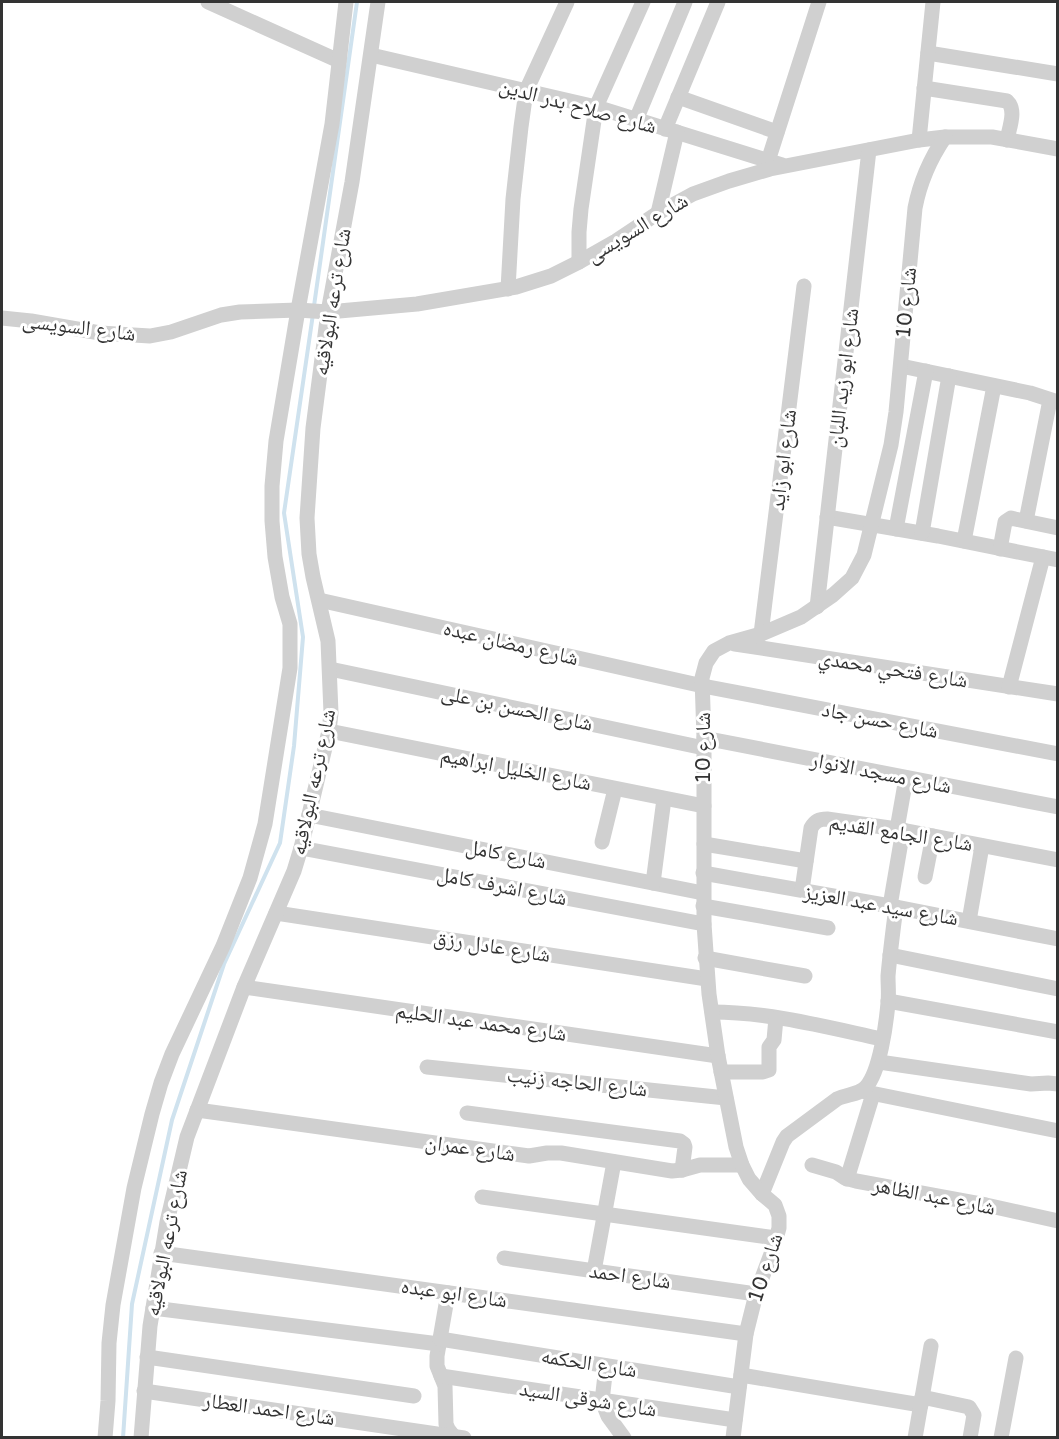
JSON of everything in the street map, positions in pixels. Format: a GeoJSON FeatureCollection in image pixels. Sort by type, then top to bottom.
{"type":"FeatureCollection","features":[{"type":"Feature","properties":{"kind":"street"},"geometry":{"type":"LineString","coordinates":[[208,2],[339,61]]}},
{"type":"Feature","properties":{"kind":"street","name":"شارع ترعه البولاقيه"},"geometry":{"type":"LineString","coordinates":[[105,1437],[113,1305],[134,1188],[152,1114],[172,1054],[223,946],[250,878],[265,824],[290,668],[290,624],[282,597],[275,557],[272,521],[276,441],[332,124],[346,2]]}},
{"type":"Feature","properties":{"kind":"street","name":"شارع ترعه البولاقيه"},"geometry":{"type":"LineString","coordinates":[[141,1437],[147,1357],[161,1253],[166,1222],[187,1137],[244,987],[294,871],[309,815],[331,713],[328,641],[313,578],[307,518],[313,428],[326,312],[352,182],[378,2]]}},
{"type":"Feature","properties":{"kind":"street"},"geometry":{"type":"LineString","coordinates":[[508,289],[513,199],[526,91],[567,2]]}},
{"type":"Feature","properties":{"kind":"street"},"geometry":{"type":"LineString","coordinates":[[579,262],[581,209],[596,107],[643,2]]}},
{"type":"Feature","properties":{"kind":"street"},"geometry":{"type":"LineString","coordinates":[[636,120],[685,2]]}},
{"type":"Feature","properties":{"kind":"street"},"geometry":{"type":"LineString","coordinates":[[658,213],[678,97],[718,2]]}},
{"type":"Feature","properties":{"kind":"street"},"geometry":{"type":"LineString","coordinates":[[776,163],[777,132],[819,2]]}},
{"type":"Feature","properties":{"kind":"street"},"geometry":{"type":"LineString","coordinates":[[920,140],[933,2]]}},
{"type":"Feature","properties":{"kind":"street"},"geometry":{"type":"LineString","coordinates":[[928,53],[1058,74]]}},
{"type":"Feature","properties":{"kind":"street","name":"شارع صلاح بدر الدين"},"geometry":{"type":"LineString","coordinates":[[371,55],[596,107],[776,163]]}},
{"type":"Feature","properties":{"kind":"street"},"geometry":{"type":"LineString","coordinates":[[924,88],[1007,101],[1012,111],[1006,140]]}},
{"type":"Feature","properties":{"kind":"street","name":"شارع صلاح بدر الدين"},"geometry":{"type":"LineString","coordinates":[[678,97],[777,132]]}},
{"type":"Feature","properties":{"kind":"street","name":"شارع السويسى"},"geometry":{"type":"LineString","coordinates":[[2,318],[100,333],[150,336],[171,332],[221,315],[240,312],[300,310],[326,312],[417,304],[508,289],[551,276],[579,262],[693,194],[776,163],[945,137],[992,137],[1058,149]]}},
{"type":"Feature","properties":{"kind":"street","name":"شارع 10"},"geometry":{"type":"LineString","coordinates":[[733,1437],[746,1334],[756,1294],[779,1228],[780,1216],[775,1205],[749,1179],[742,1165],[736,1147],[719,1064],[705,958],[702,678],[706,663],[714,651],[729,643],[761,634],[801,617],[817,607],[852,578],[864,555],[891,445],[896,412],[915,208],[919,190],[933,154],[945,137]]}},
{"type":"Feature","properties":{"kind":"street","name":"شارع ابو زيد اللبان"},"geometry":{"type":"LineString","coordinates":[[817,607],[869,150]]}},
{"type":"Feature","properties":{"kind":"street","name":"شارع ابو زايد"},"geometry":{"type":"LineString","coordinates":[[761,634],[804,286]]}},
{"type":"Feature","properties":{"kind":"street"},"geometry":{"type":"LineString","coordinates":[[901,366],[1030,393],[1054,401],[1026,521]]}},
{"type":"Feature","properties":{"kind":"street"},"geometry":{"type":"LineString","coordinates":[[896,529],[926,371]]}},
{"type":"Feature","properties":{"kind":"street"},"geometry":{"type":"LineString","coordinates":[[922,533],[949,376]]}},
{"type":"Feature","properties":{"kind":"street"},"geometry":{"type":"LineString","coordinates":[[964,542],[994,386]]}},
{"type":"Feature","properties":{"kind":"street"},"geometry":{"type":"LineString","coordinates":[[827,517],[922,533],[1050,559],[1009,687]]}},
{"type":"Feature","properties":{"kind":"street"},"geometry":{"type":"LineString","coordinates":[[1000,549],[1005,522],[1011,518],[1058,528]]}},
{"type":"Feature","properties":{"kind":"street","name":"شارع رمضان عبده"},"geometry":{"type":"LineString","coordinates":[[319,600],[703,686]]}},
{"type":"Feature","properties":{"kind":"street","name":"شارع فتحي محمدي"},"geometry":{"type":"LineString","coordinates":[[729,643],[1058,694]]}},
{"type":"Feature","properties":{"kind":"street","name":"شارع الحسن بن على"},"geometry":{"type":"LineString","coordinates":[[330,669],[704,743]]}},
{"type":"Feature","properties":{"kind":"street","name":"شارع حسن جاد"},"geometry":{"type":"LineString","coordinates":[[703,686],[1058,754]]}},
{"type":"Feature","properties":{"kind":"street","name":"شارع الخليل ابراهيم"},"geometry":{"type":"LineString","coordinates":[[328,731],[704,806]]}},
{"type":"Feature","properties":{"kind":"street","name":"شارع مسجد الانوار"},"geometry":{"type":"LineString","coordinates":[[704,743],[1058,807]]}},
{"type":"Feature","properties":{"kind":"street"},"geometry":{"type":"LineString","coordinates":[[847,1179],[862,1093],[879,1062],[888,1001],[893,907],[906,778]]}},
{"type":"Feature","properties":{"kind":"street"},"geometry":{"type":"LineString","coordinates":[[602,842],[615,789]]}},
{"type":"Feature","properties":{"kind":"street"},"geometry":{"type":"LineString","coordinates":[[653,883],[664,799]]}},
{"type":"Feature","properties":{"kind":"street","name":"شارع كامل"},"geometry":{"type":"LineString","coordinates":[[309,815],[653,883],[703,899],[828,928]]}},
{"type":"Feature","properties":{"kind":"street","name":"شارع الجامع القديم"},"geometry":{"type":"LineString","coordinates":[[802,890],[811,828],[814,822],[820,819],[900,830],[1058,860]]}},
{"type":"Feature","properties":{"kind":"street"},"geometry":{"type":"LineString","coordinates":[[925,877],[933,836]]}},
{"type":"Feature","properties":{"kind":"street"},"geometry":{"type":"LineString","coordinates":[[704,844],[806,861]]}},
{"type":"Feature","properties":{"kind":"street"},"geometry":{"type":"LineString","coordinates":[[969,921],[982,846]]}},
{"type":"Feature","properties":{"kind":"street","name":"شارع اشرف كامل"},"geometry":{"type":"LineString","coordinates":[[301,848],[704,924]]}},
{"type":"Feature","properties":{"kind":"street","name":"شارع سيد عبد العزيز"},"geometry":{"type":"LineString","coordinates":[[703,873],[1058,939]]}},
{"type":"Feature","properties":{"kind":"street","name":"شارع عادل رزق"},"geometry":{"type":"LineString","coordinates":[[276,913],[707,979]]}},
{"type":"Feature","properties":{"kind":"street"},"geometry":{"type":"LineString","coordinates":[[890,955],[1058,989]]}},
{"type":"Feature","properties":{"kind":"street"},"geometry":{"type":"LineString","coordinates":[[705,958],[805,976]]}},
{"type":"Feature","properties":{"kind":"street","name":"شارع محمد عبد الحليم"},"geometry":{"type":"LineString","coordinates":[[244,987],[764,1072],[769,1070],[769,1047],[774,1040],[777,1018]]}},
{"type":"Feature","properties":{"kind":"street"},"geometry":{"type":"LineString","coordinates":[[888,1001],[1058,1032]]}},
{"type":"Feature","properties":{"kind":"street"},"geometry":{"type":"LineString","coordinates":[[712,1012],[777,1018],[882,1039]]}},
{"type":"Feature","properties":{"kind":"street"},"geometry":{"type":"LineString","coordinates":[[879,1062],[1030,1084],[1058,1084]]}},
{"type":"Feature","properties":{"kind":"street","name":"شارع الحاجه زنيب"},"geometry":{"type":"LineString","coordinates":[[427,1067],[726,1098]]}},
{"type":"Feature","properties":{"kind":"street"},"geometry":{"type":"LineString","coordinates":[[762,1194],[787,1136],[844,1095],[862,1093],[1058,1131]]}},
{"type":"Feature","properties":{"kind":"street","name":"شارع عمران"},"geometry":{"type":"LineString","coordinates":[[197,1110],[529,1156],[553,1153],[672,1171],[700,1165],[742,1165]]}},
{"type":"Feature","properties":{"kind":"street"},"geometry":{"type":"LineString","coordinates":[[467,1113],[680,1141],[685,1147],[682,1170]]}},
{"type":"Feature","properties":{"kind":"street"},"geometry":{"type":"LineString","coordinates":[[594,1271],[614,1162]]}},
{"type":"Feature","properties":{"kind":"street","name":"شارع عبد الظاهر"},"geometry":{"type":"LineString","coordinates":[[812,1165],[839,1173],[847,1179],[1058,1221]]}},
{"type":"Feature","properties":{"kind":"street"},"geometry":{"type":"LineString","coordinates":[[482,1197],[776,1238]]}},
{"type":"Feature","properties":{"kind":"street","name":"شارع ابو عبده"},"geometry":{"type":"LineString","coordinates":[[161,1253],[746,1334]]}},
{"type":"Feature","properties":{"kind":"street","name":"شارع احمد"},"geometry":{"type":"LineString","coordinates":[[504,1258],[756,1294]]}},
{"type":"Feature","properties":{"kind":"street"},"geometry":{"type":"LineString","coordinates":[[448,1293],[437,1366],[446,1393],[446,1424],[448,1429],[458,1437]]}},
{"type":"Feature","properties":{"kind":"street","name":"شارع الحكمه"},"geometry":{"type":"LineString","coordinates":[[153,1308],[439,1342],[606,1366],[969,1407],[974,1415],[970,1437]]}},
{"type":"Feature","properties":{"kind":"street"},"geometry":{"type":"LineString","coordinates":[[915,1437],[931,1346]]}},
{"type":"Feature","properties":{"kind":"street"},"geometry":{"type":"LineString","coordinates":[[147,1357],[414,1396]]}},
{"type":"Feature","properties":{"kind":"street"},"geometry":{"type":"LineString","coordinates":[[1001,1437],[1016,1358]]}},
{"type":"Feature","properties":{"kind":"street"},"geometry":{"type":"LineString","coordinates":[[606,1366],[602,1401],[608,1416],[624,1437]]}},
{"type":"Feature","properties":{"kind":"street","name":"شارع شوقى السيد"},"geometry":{"type":"LineString","coordinates":[[441,1376],[735,1420]]}},
{"type":"Feature","properties":{"kind":"street","name":"شارع احمد العطار"},"geometry":{"type":"LineString","coordinates":[[144,1391],[458,1437]]}},
{"type":"Feature","properties":{"kind":"waterway"},"geometry":{"type":"LineString","coordinates":[[314,306],[357,2]]}},
{"type":"Feature","properties":{"kind":"waterway"},"geometry":{"type":"LineString","coordinates":[[123,1438],[132,1304],[172,1120],[224,964],[280,843],[294,746],[303,637],[284,513],[313,314]]}}]}
